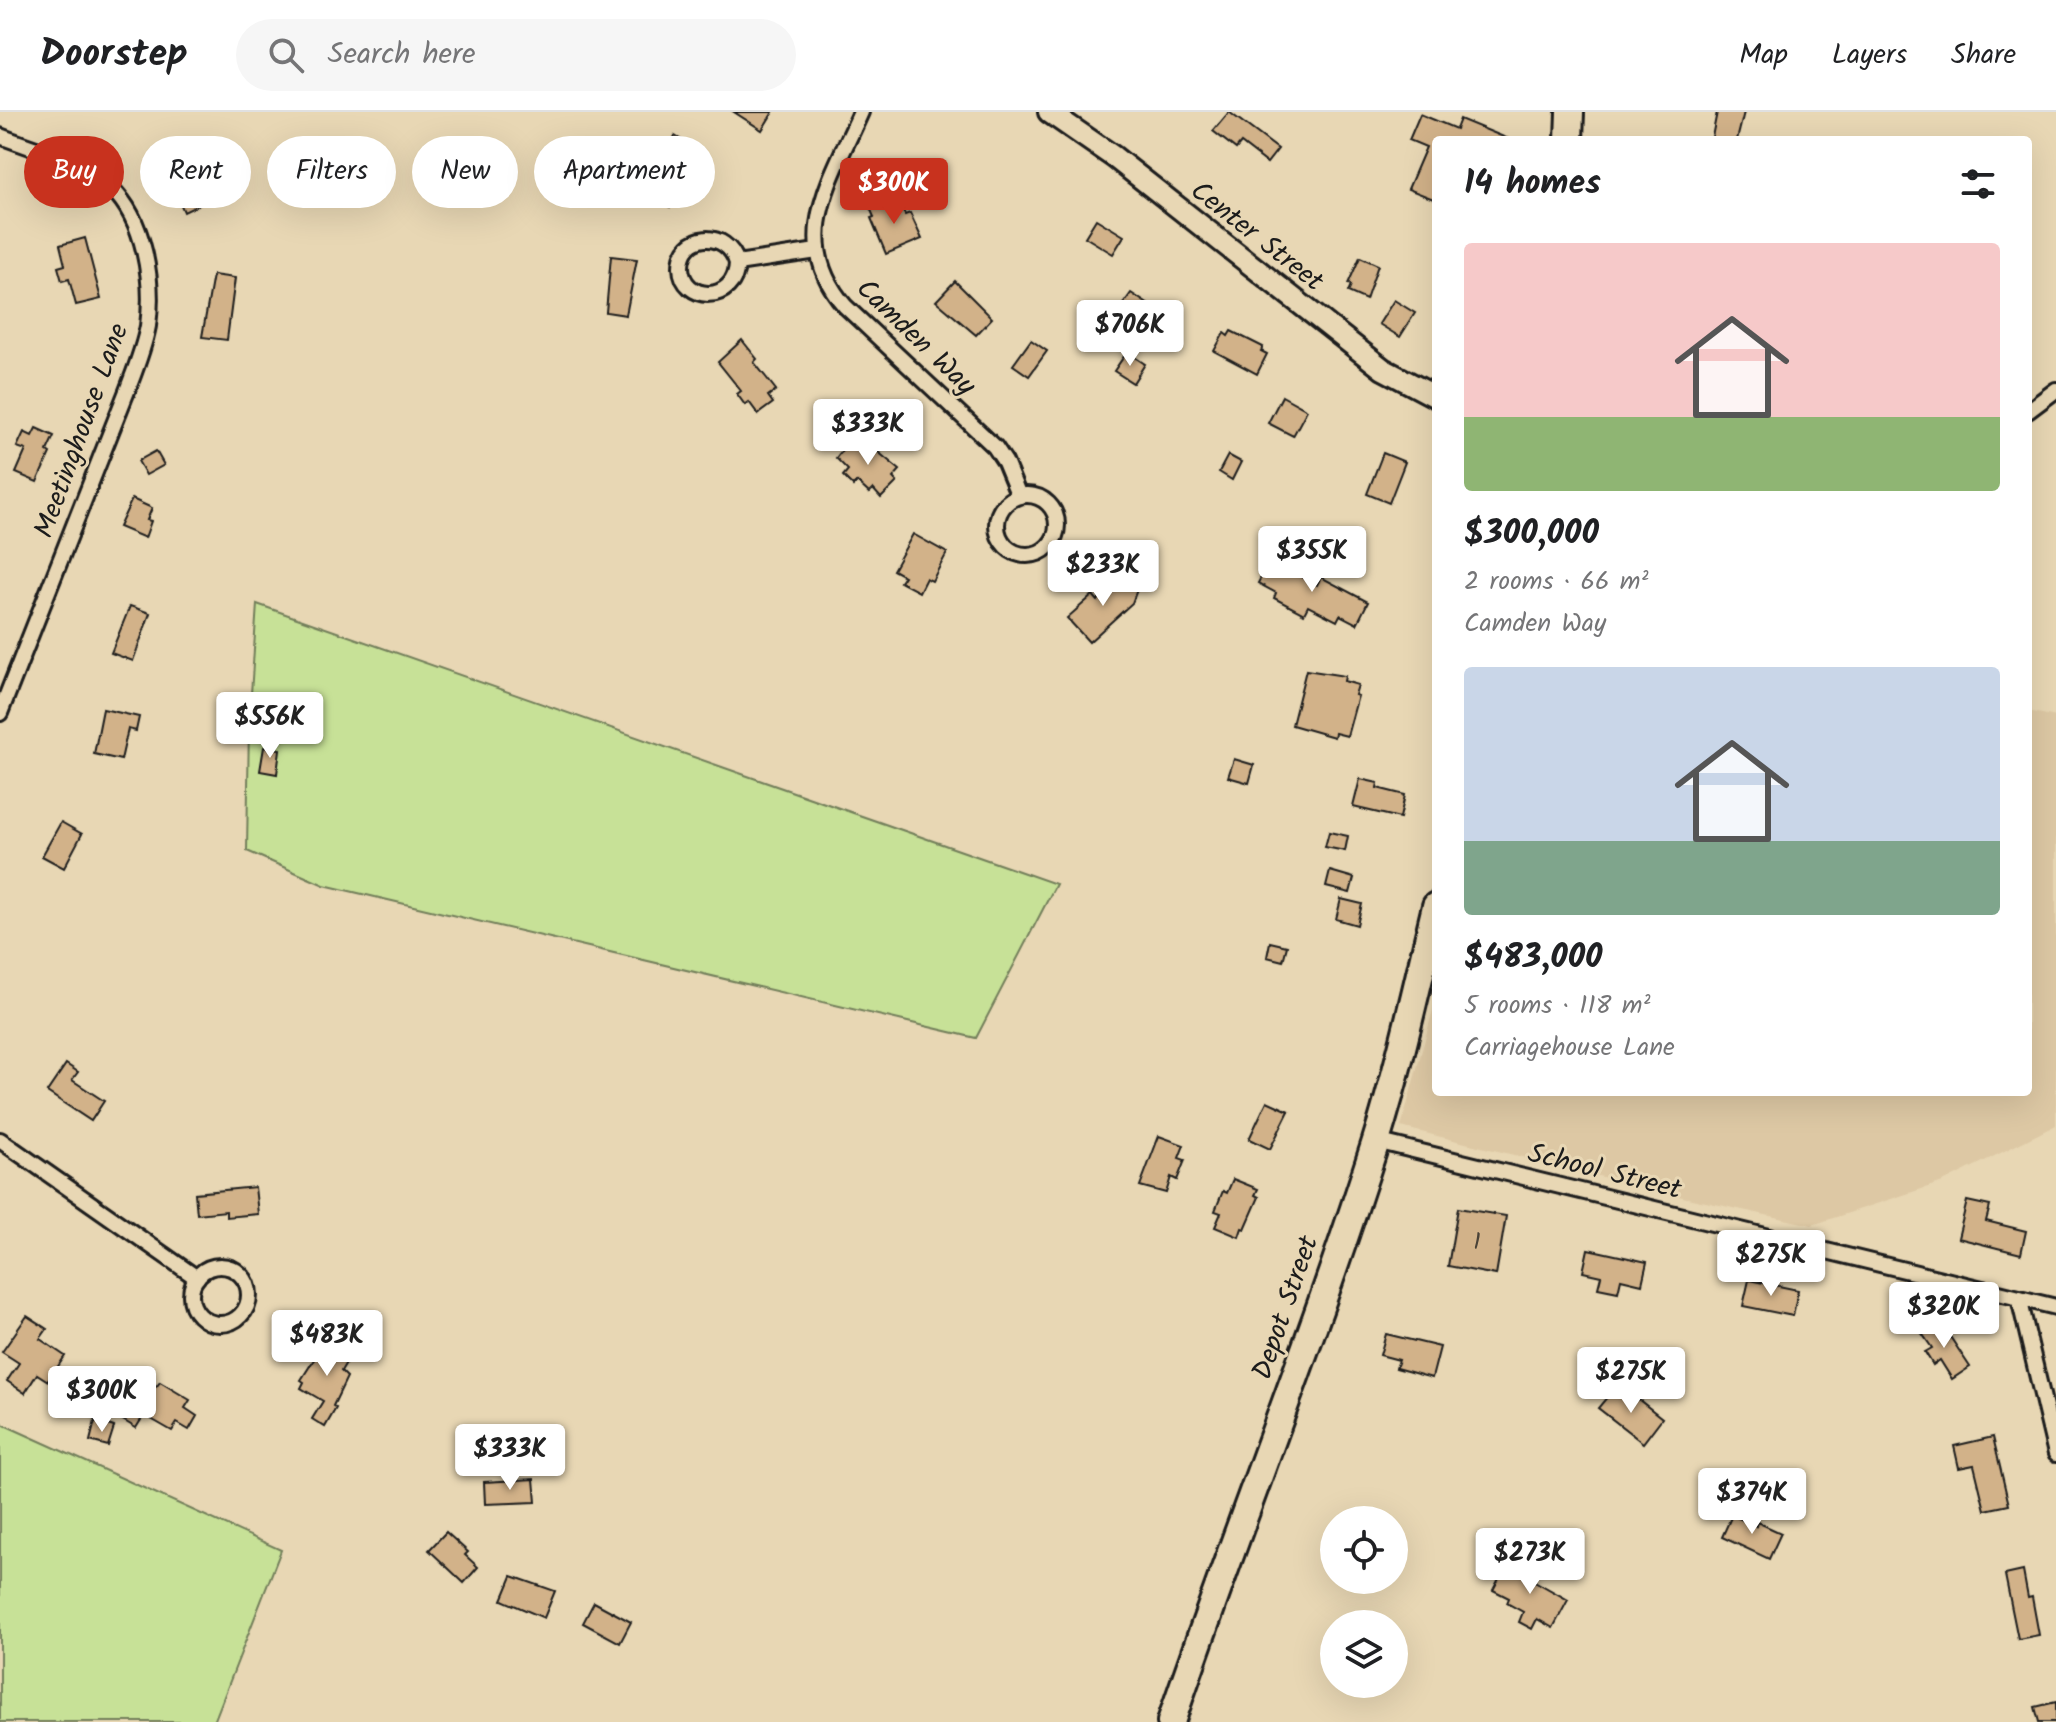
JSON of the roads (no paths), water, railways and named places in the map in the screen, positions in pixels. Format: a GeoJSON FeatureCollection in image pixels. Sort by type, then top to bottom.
{"type":"FeatureCollection","features":[{"type":"Feature","properties":{"kind":"highway"},"geometry":{"type":"LineString","coordinates":[[1569,136],[1570,112]]}},
{"type":"Feature","properties":{"kind":"highway","name":"Depot Street"},"geometry":{"type":"LineString","coordinates":[[1171,1722],[1376,1141],[1432,922]]}},
{"type":"Feature","properties":{"kind":"main road","name":"Center Street"},"geometry":{"type":"LineString","coordinates":[[1049,112],[1114,157],[1383,369],[1432,395]]}},
{"type":"Feature","properties":{"kind":"street","name":"Camden Way"},"geometry":{"type":"LineString","coordinates":[[861,112],[820,209],[817,251],[822,270],[839,300],[995,447],[1019,496]]}},
{"type":"Feature","properties":{"kind":"street","name":"Meetinghouse Lane"},"geometry":{"type":"LineString","coordinates":[[0,136],[69,163],[98,179],[121,200],[142,243],[149,310],[143,347],[127,391],[0,713]]}},
{"type":"Feature","properties":{"kind":"street"},"geometry":{"type":"LineString","coordinates":[[737,263],[817,251]]}},
{"type":"Feature","properties":{"kind":"street"},"geometry":{"type":"LineString","coordinates":[[2032,408],[2056,390]]}},
{"type":"Feature","properties":{"kind":"street"},"geometry":{"type":"LineString","coordinates":[[1032,495],[1043,499],[1052,508],[1057,520],[1057,532],[1051,544],[1036,555],[1023,556],[1011,552],[999,537],[997,525],[1000,512],[1008,502],[1019,496],[1032,495]]}},
{"type":"Feature","properties":{"kind":"street"},"geometry":{"type":"LineString","coordinates":[[0,1140],[197,1278]]}},
{"type":"Feature","properties":{"kind":"street","name":"School Street"},"geometry":{"type":"LineString","coordinates":[[1376,1141],[2056,1307]]}},
{"type":"Feature","properties":{"kind":"street"},"geometry":{"type":"LineString","coordinates":[[218,1266],[234,1270],[248,1289],[247,1306],[237,1319],[221,1324],[199,1316],[191,1301],[197,1278],[202,1272],[218,1266]]}},
{"type":"Feature","properties":{"kind":"street"},"geometry":{"type":"LineString","coordinates":[[2019,1298],[2056,1454]]}}]}
